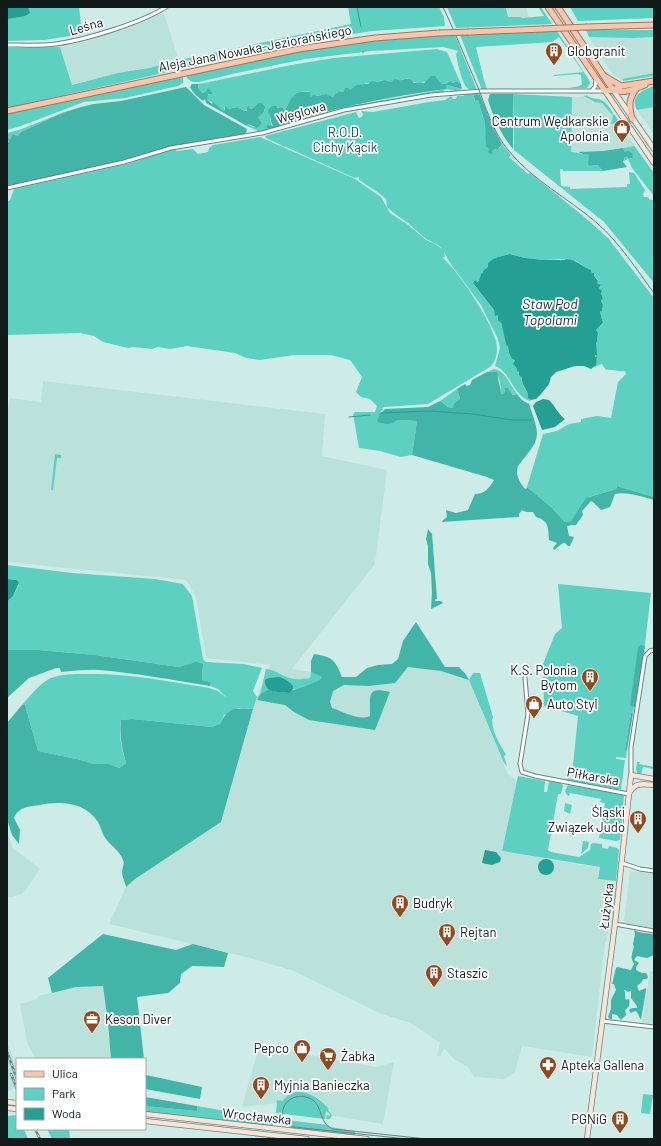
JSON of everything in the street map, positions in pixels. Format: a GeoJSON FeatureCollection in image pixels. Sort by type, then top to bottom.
{"type":"FeatureCollection","features":[{"type":"Feature","properties":{"kind":"main road"},"geometry":{"type":"LineString","coordinates":[[549,7],[654,163]]}},
{"type":"Feature","properties":{"kind":"main road"},"geometry":{"type":"LineString","coordinates":[[558,7],[604,74],[632,119],[654,149]]}},
{"type":"Feature","properties":{"kind":"main road"},"geometry":{"type":"LineString","coordinates":[[564,7],[565,17]]}},
{"type":"Feature","properties":{"kind":"main road","name":"Aleja Jana Nowaka-Jeziorańskiego"},"geometry":{"type":"LineString","coordinates":[[7,111],[195,70],[316,46],[375,38],[439,33],[653,25]]}},
{"type":"Feature","properties":{"kind":"main road"},"geometry":{"type":"LineString","coordinates":[[604,74],[616,84],[621,86]]}},
{"type":"Feature","properties":{"kind":"main road"},"geometry":{"type":"LineString","coordinates":[[605,91],[613,90],[624,92],[652,82]]}},
{"type":"Feature","properties":{"kind":"main road"},"geometry":{"type":"LineString","coordinates":[[613,90],[621,86],[652,82]]}},
{"type":"Feature","properties":{"kind":"main road"},"geometry":{"type":"LineString","coordinates":[[632,119],[629,101],[637,88]]}},
{"type":"Feature","properties":{"kind":"main road"},"geometry":{"type":"LineString","coordinates":[[631,775],[654,779]]}},
{"type":"Feature","properties":{"kind":"main road","name":"Piłkarska"},"geometry":{"type":"LineString","coordinates":[[629,794],[631,775]]}},
{"type":"Feature","properties":{"kind":"main road"},"geometry":{"type":"LineString","coordinates":[[629,794],[635,786],[644,784],[654,785]]}},
{"type":"Feature","properties":{"kind":"main road","name":"Łużycka"},"geometry":{"type":"LineString","coordinates":[[587,1139],[615,924],[629,794]]}},
{"type":"Feature","properties":{"kind":"main road","name":"Wrocławska"},"geometry":{"type":"LineString","coordinates":[[146,1114],[367,1139]]}},
{"type":"Feature","properties":{"kind":"main road","name":"Wrocławska"},"geometry":{"type":"LineString","coordinates":[[146,1120],[307,1139]]}},
{"type":"Feature","properties":{"kind":"street","name":"Leśna"},"geometry":{"type":"LineString","coordinates":[[7,45],[48,45],[67,42],[132,23],[166,7]]}},
{"type":"Feature","properties":{"kind":"street"},"geometry":{"type":"LineString","coordinates":[[590,91],[596,84],[596,76]]}},
{"type":"Feature","properties":{"kind":"street","name":"Węglowa"},"geometry":{"type":"LineString","coordinates":[[7,188],[131,161],[176,148],[262,133],[344,110],[423,96],[482,91],[605,91]]}},
{"type":"Feature","properties":{"kind":"street","name":"Piłkarska"},"geometry":{"type":"LineString","coordinates":[[631,775],[631,747],[645,656],[650,651],[654,650]]}},
{"type":"Feature","properties":{"kind":"street","name":"Piłkarska"},"geometry":{"type":"LineString","coordinates":[[525,678],[528,714],[520,764],[522,772],[546,779],[629,794]]}},
{"type":"Feature","properties":{"kind":"street"},"geometry":{"type":"LineString","coordinates":[[622,863],[654,872]]}},
{"type":"Feature","properties":{"kind":"street"},"geometry":{"type":"LineString","coordinates":[[615,924],[654,931]]}},
{"type":"Feature","properties":{"kind":"street"},"geometry":{"type":"LineString","coordinates":[[602,1021],[654,1027]]}},
{"type":"Feature","properties":{"kind":"shaded area"},"geometry":{"type":"Polygon","coordinates":[[[526,7],[529,18],[508,17],[506,8],[526,7]]]}},
{"type":"Feature","properties":{"kind":"shaded area"},"geometry":{"type":"Polygon","coordinates":[[[164,13],[179,61],[118,73],[72,85],[60,47],[90,40],[164,13]]]}},
{"type":"Feature","properties":{"kind":"shaded area"},"geometry":{"type":"Polygon","coordinates":[[[604,36],[633,38],[654,37],[654,73],[622,79],[613,75],[589,37],[604,36]]]}},
{"type":"Feature","properties":{"kind":"shaded area"},"geometry":{"type":"Polygon","coordinates":[[[431,76],[435,76],[439,82],[444,84],[449,81],[454,83],[456,81],[461,84],[462,89],[447,85],[446,89],[356,104],[312,115],[270,129],[266,127],[267,125],[273,126],[268,112],[269,109],[272,106],[276,106],[278,108],[281,107],[285,111],[293,96],[300,92],[310,92],[311,97],[313,95],[317,96],[326,94],[333,97],[337,92],[343,92],[345,88],[350,90],[356,85],[363,86],[364,84],[368,84],[372,81],[376,82],[385,80],[391,82],[395,79],[400,80],[408,78],[414,83],[424,83],[431,76]]]}},
{"type":"Feature","properties":{"kind":"shaded area"},"geometry":{"type":"Polygon","coordinates":[[[192,84],[199,84],[198,88],[202,93],[206,92],[208,88],[213,94],[208,94],[207,99],[223,111],[225,110],[225,106],[228,109],[237,107],[247,111],[247,107],[249,106],[251,109],[258,103],[262,103],[265,107],[264,112],[258,117],[262,123],[257,128],[248,124],[247,126],[206,103],[205,99],[203,101],[191,89],[190,87],[192,84]]]}},
{"type":"Feature","properties":{"kind":"shaded area"},"geometry":{"type":"Polygon","coordinates":[[[186,87],[204,105],[247,129],[246,133],[244,135],[178,145],[125,161],[7,186],[7,143],[9,141],[7,140],[7,137],[10,140],[13,134],[18,136],[21,132],[62,113],[81,107],[121,101],[186,87]]]}},
{"type":"Feature","properties":{"kind":"shaded area"},"geometry":{"type":"Polygon","coordinates":[[[476,94],[480,95],[493,127],[502,144],[498,149],[493,150],[492,154],[488,153],[489,149],[486,146],[485,123],[478,100],[475,101],[474,96],[476,94]]]}},
{"type":"Feature","properties":{"kind":"shaded area"},"geometry":{"type":"Polygon","coordinates":[[[490,94],[513,94],[513,149],[501,132],[495,120],[488,100],[490,94]]]}},
{"type":"Feature","properties":{"kind":"shaded area"},"geometry":{"type":"Polygon","coordinates":[[[586,96],[595,102],[602,102],[619,123],[622,133],[625,133],[634,146],[603,151],[571,152],[572,97],[586,96]]]}},
{"type":"Feature","properties":{"kind":"shaded area"},"geometry":{"type":"Polygon","coordinates":[[[654,107],[654,135],[637,110],[654,107]]]}},
{"type":"Feature","properties":{"kind":"shaded area"},"geometry":{"type":"Polygon","coordinates":[[[623,148],[625,152],[628,151],[632,153],[633,159],[625,157],[623,162],[627,167],[603,171],[598,165],[590,166],[588,164],[589,155],[578,152],[603,151],[623,148]]]}},
{"type":"Feature","properties":{"kind":"shaded area"},"geometry":{"type":"Polygon","coordinates":[[[487,372],[498,373],[501,394],[504,394],[505,388],[507,388],[513,395],[516,393],[522,400],[529,404],[536,424],[537,437],[535,443],[518,466],[518,477],[524,488],[526,489],[527,487],[551,507],[565,522],[571,521],[586,498],[616,489],[617,486],[654,497],[654,500],[619,493],[615,494],[610,507],[601,510],[591,501],[582,511],[583,515],[576,525],[567,526],[569,536],[574,537],[570,546],[563,543],[554,550],[553,548],[557,543],[549,540],[546,523],[536,517],[533,512],[526,512],[522,510],[519,517],[441,522],[447,517],[446,510],[456,513],[468,510],[475,494],[486,490],[494,480],[412,455],[417,421],[397,420],[393,423],[387,424],[377,422],[379,415],[385,409],[428,407],[440,401],[448,407],[453,408],[454,404],[460,399],[457,389],[465,384],[467,386],[470,385],[472,380],[487,372]]]}},
{"type":"Feature","properties":{"kind":"shaded area"},"geometry":{"type":"Polygon","coordinates":[[[43,381],[325,414],[322,456],[387,470],[375,564],[292,669],[342,677],[356,677],[408,667],[441,671],[469,680],[508,774],[517,781],[502,851],[600,868],[598,879],[614,881],[607,940],[605,943],[592,1057],[522,1046],[515,1072],[504,1079],[474,1077],[468,1067],[454,1059],[444,1048],[441,1056],[437,1056],[440,1043],[411,1023],[379,1013],[294,971],[250,958],[109,924],[126,887],[135,879],[221,822],[257,697],[270,665],[206,658],[196,597],[186,580],[7,562],[7,410],[10,398],[41,402],[43,381]]]}},
{"type":"Feature","properties":{"kind":"shaded area"},"geometry":{"type":"Polygon","coordinates":[[[428,529],[432,534],[437,599],[435,599],[435,601],[441,601],[443,603],[431,609],[431,573],[428,564],[428,546],[426,539],[428,529]]]}},
{"type":"Feature","properties":{"kind":"shaded area"},"geometry":{"type":"Polygon","coordinates":[[[416,622],[445,667],[459,667],[466,674],[469,680],[441,671],[408,667],[395,683],[369,686],[344,685],[333,691],[330,702],[332,708],[356,717],[370,716],[370,698],[373,692],[390,692],[375,730],[309,720],[285,705],[257,700],[260,694],[269,689],[281,692],[295,690],[320,680],[322,677],[311,672],[311,661],[314,654],[325,656],[332,660],[342,677],[356,677],[367,668],[378,665],[392,664],[398,659],[403,641],[416,622]]]}},
{"type":"Feature","properties":{"kind":"shaded area"},"geometry":{"type":"Polygon","coordinates":[[[641,645],[645,646],[635,707],[630,706],[638,647],[641,645]]]}},
{"type":"Feature","properties":{"kind":"shaded area"},"geometry":{"type":"Polygon","coordinates":[[[7,650],[39,650],[95,655],[179,667],[196,662],[203,664],[202,680],[211,682],[210,686],[113,671],[90,670],[61,672],[60,668],[56,668],[29,678],[7,698],[7,650]]]}},
{"type":"Feature","properties":{"kind":"shaded area"},"geometry":{"type":"Polygon","coordinates":[[[22,705],[25,705],[38,751],[93,764],[109,764],[119,768],[126,763],[121,742],[121,720],[132,719],[212,727],[220,724],[226,714],[233,709],[253,709],[221,822],[135,879],[126,887],[122,874],[124,862],[122,857],[103,835],[98,822],[93,815],[86,810],[72,804],[64,803],[32,806],[21,809],[14,818],[20,830],[19,844],[12,835],[7,819],[7,723],[22,705]]]}},
{"type":"Feature","properties":{"kind":"shaded area"},"geometry":{"type":"Polygon","coordinates":[[[631,713],[633,713],[627,750],[625,750],[631,713]]]}},
{"type":"Feature","properties":{"kind":"shaded area"},"geometry":{"type":"Polygon","coordinates":[[[7,831],[13,848],[40,869],[25,891],[11,897],[7,896],[7,831]]]}},
{"type":"Feature","properties":{"kind":"shaded area"},"geometry":{"type":"Polygon","coordinates":[[[630,871],[654,873],[654,916],[652,930],[631,926],[624,922],[630,871]]]}},
{"type":"Feature","properties":{"kind":"shaded area"},"geometry":{"type":"Polygon","coordinates":[[[634,930],[654,935],[654,955],[647,958],[637,956],[634,960],[639,963],[636,970],[646,973],[648,977],[647,979],[643,979],[637,986],[639,991],[646,988],[641,1020],[637,1012],[635,1011],[631,1013],[629,1010],[632,1008],[637,1008],[637,1006],[631,998],[631,991],[628,992],[625,990],[625,998],[626,1000],[629,999],[630,1002],[629,1007],[625,1010],[626,1015],[621,1020],[617,1015],[612,1014],[612,1019],[610,1019],[608,1017],[611,1009],[611,1000],[616,990],[614,984],[612,984],[616,968],[631,970],[634,964],[632,953],[634,947],[634,930]]]}},
{"type":"Feature","properties":{"kind":"shaded area"},"geometry":{"type":"Polygon","coordinates":[[[103,934],[176,950],[193,944],[228,953],[224,967],[192,966],[181,974],[180,983],[168,993],[137,997],[144,1058],[111,1058],[103,986],[76,987],[52,993],[48,978],[103,934]]]}},
{"type":"Feature","properties":{"kind":"shaded area"},"geometry":{"type":"Polygon","coordinates":[[[650,971],[654,972],[654,1024],[642,1023],[650,971]]]}},
{"type":"Feature","properties":{"kind":"shaded area"},"geometry":{"type":"Polygon","coordinates":[[[103,986],[111,1058],[35,1058],[27,1043],[20,1004],[37,999],[38,996],[76,987],[103,986]]]}},
{"type":"Feature","properties":{"kind":"shaded area"},"geometry":{"type":"Polygon","coordinates":[[[7,1042],[16,1066],[16,1088],[9,1091],[7,1090],[7,1042]]]}},
{"type":"Feature","properties":{"kind":"shaded area"},"geometry":{"type":"Polygon","coordinates":[[[259,1046],[376,1067],[394,1062],[383,1124],[333,1116],[327,1106],[319,1099],[301,1092],[292,1092],[282,1101],[277,1100],[277,1103],[242,1107],[259,1046]]]}},
{"type":"Feature","properties":{"kind":"shaded area"},"geometry":{"type":"Polygon","coordinates":[[[146,1075],[202,1087],[200,1099],[146,1089],[146,1075]]]}},
{"type":"Feature","properties":{"kind":"shaded area"},"geometry":{"type":"Polygon","coordinates":[[[146,1097],[197,1106],[197,1111],[146,1106],[146,1097]]]}},
{"type":"Feature","properties":{"kind":"green space"},"geometry":{"type":"Polygon","coordinates":[[[7,7],[79,7],[82,34],[45,40],[7,41],[7,7]]]}},
{"type":"Feature","properties":{"kind":"green space"},"geometry":{"type":"Polygon","coordinates":[[[348,7],[439,7],[444,17],[445,26],[372,31],[304,42],[188,67],[184,59],[351,24],[348,7]]]}},
{"type":"Feature","properties":{"kind":"green space"},"geometry":{"type":"Polygon","coordinates":[[[447,7],[510,7],[506,8],[508,17],[522,18],[544,16],[538,7],[541,7],[552,24],[456,28],[447,7]]]}},
{"type":"Feature","properties":{"kind":"green space"},"geometry":{"type":"Polygon","coordinates":[[[570,7],[654,7],[654,18],[578,21],[570,7]]]}},
{"type":"Feature","properties":{"kind":"green space"},"geometry":{"type":"Polygon","coordinates":[[[586,30],[654,30],[654,37],[589,37],[586,30]]]}},
{"type":"Feature","properties":{"kind":"green space"},"geometry":{"type":"Polygon","coordinates":[[[557,31],[589,80],[590,83],[587,88],[569,88],[582,85],[581,75],[553,75],[583,72],[559,37],[552,42],[476,47],[487,89],[482,90],[460,35],[557,31]]]}},
{"type":"Feature","properties":{"kind":"green space"},"geometry":{"type":"Polygon","coordinates":[[[455,35],[477,90],[469,89],[465,85],[457,62],[456,54],[458,51],[443,47],[372,51],[305,59],[199,82],[189,80],[186,75],[275,55],[329,46],[413,37],[455,35]]]}},
{"type":"Feature","properties":{"kind":"green space"},"geometry":{"type":"Polygon","coordinates":[[[60,47],[72,85],[118,73],[179,61],[181,69],[7,108],[7,48],[60,47]]]}},
{"type":"Feature","properties":{"kind":"green space"},"geometry":{"type":"Polygon","coordinates":[[[437,49],[447,52],[461,84],[456,81],[454,83],[448,81],[446,84],[439,83],[437,79],[416,83],[408,78],[391,82],[384,80],[365,83],[364,87],[361,85],[356,85],[350,90],[345,88],[343,92],[337,92],[334,97],[324,94],[323,96],[320,95],[311,97],[309,91],[304,91],[293,96],[285,111],[281,107],[279,108],[275,106],[270,108],[270,119],[272,126],[266,126],[270,129],[260,132],[247,126],[248,124],[253,127],[262,123],[258,117],[264,112],[265,109],[258,103],[251,109],[250,107],[245,111],[237,107],[227,109],[224,107],[225,111],[223,111],[207,99],[207,95],[209,94],[206,92],[202,93],[198,89],[199,84],[291,65],[334,58],[437,49]]]}},
{"type":"Feature","properties":{"kind":"green space"},"geometry":{"type":"Polygon","coordinates":[[[654,73],[654,76],[623,81],[622,79],[654,73]]]}},
{"type":"Feature","properties":{"kind":"green space"},"geometry":{"type":"Polygon","coordinates":[[[183,76],[183,83],[178,86],[125,98],[84,102],[7,130],[7,114],[183,76]]]}},
{"type":"Feature","properties":{"kind":"green space"},"geometry":{"type":"Polygon","coordinates":[[[447,85],[462,89],[456,91],[445,89],[447,85]]]}},
{"type":"Feature","properties":{"kind":"green space"},"geometry":{"type":"Polygon","coordinates":[[[654,86],[654,107],[637,110],[635,101],[638,94],[654,86]]]}},
{"type":"Feature","properties":{"kind":"green space"},"geometry":{"type":"Polygon","coordinates":[[[445,89],[443,92],[341,109],[273,129],[301,119],[344,107],[445,89]]]}},
{"type":"Feature","properties":{"kind":"green space","name":"R.O.D. Cichy Kącik"},"geometry":{"type":"Polygon","coordinates":[[[479,93],[480,95],[476,94],[474,98],[475,101],[478,100],[485,123],[487,144],[489,149],[493,152],[493,150],[501,147],[502,144],[511,155],[509,157],[528,174],[530,173],[608,238],[654,298],[654,497],[617,486],[616,489],[589,497],[571,521],[565,522],[551,507],[527,487],[543,434],[557,431],[569,424],[581,422],[581,419],[597,416],[611,418],[618,382],[626,374],[625,371],[606,370],[602,364],[594,367],[597,359],[597,357],[595,357],[598,334],[596,330],[603,324],[600,312],[602,311],[603,305],[601,301],[603,297],[599,288],[601,286],[597,283],[598,280],[594,277],[591,270],[588,270],[577,261],[525,258],[511,254],[501,256],[489,262],[488,268],[483,271],[483,274],[481,274],[480,281],[473,283],[494,310],[495,315],[498,315],[502,324],[509,353],[512,359],[515,360],[513,364],[516,366],[519,375],[522,378],[529,399],[531,400],[530,401],[520,394],[505,373],[495,366],[500,348],[498,339],[481,305],[450,263],[444,252],[445,257],[442,257],[465,284],[481,309],[493,332],[497,348],[496,355],[494,362],[490,367],[428,404],[382,408],[383,410],[380,412],[397,420],[417,421],[412,455],[401,457],[380,451],[359,448],[353,414],[355,412],[375,412],[377,406],[370,399],[361,397],[356,392],[362,377],[350,360],[331,355],[294,355],[260,360],[246,358],[235,353],[187,346],[170,349],[158,347],[152,349],[133,347],[128,348],[103,342],[94,336],[80,333],[7,335],[7,202],[10,200],[14,189],[127,164],[171,150],[177,151],[193,149],[198,154],[208,152],[209,148],[213,145],[260,137],[355,179],[381,197],[390,213],[407,224],[426,240],[443,250],[438,245],[426,239],[395,214],[387,207],[386,199],[359,180],[359,177],[355,178],[350,176],[286,147],[287,146],[285,147],[266,138],[265,136],[356,112],[359,118],[362,117],[363,114],[361,111],[373,112],[445,100],[451,96],[453,99],[456,99],[457,96],[479,93]]]}},
{"type":"Feature","properties":{"kind":"green space"},"geometry":{"type":"Polygon","coordinates":[[[513,94],[572,97],[571,152],[589,155],[590,166],[598,165],[603,171],[563,171],[563,169],[560,169],[561,186],[570,187],[570,189],[627,187],[627,184],[630,184],[629,172],[634,173],[645,190],[643,194],[644,197],[654,200],[654,283],[604,222],[514,150],[513,94]]]}},
{"type":"Feature","properties":{"kind":"green space"},"geometry":{"type":"Polygon","coordinates":[[[587,95],[591,98],[601,100],[609,106],[613,113],[612,114],[615,115],[624,130],[621,130],[619,123],[611,124],[613,116],[602,103],[595,102],[584,96],[587,95]]]}},
{"type":"Feature","properties":{"kind":"green space"},"geometry":{"type":"Polygon","coordinates":[[[62,113],[21,132],[18,136],[14,134],[10,140],[7,137],[7,133],[19,130],[62,113]]]}},
{"type":"Feature","properties":{"kind":"green space"},"geometry":{"type":"Polygon","coordinates":[[[625,133],[654,173],[654,196],[632,168],[628,159],[624,161],[625,157],[633,159],[625,152],[623,148],[634,146],[625,133]]]}},
{"type":"Feature","properties":{"kind":"green space"},"geometry":{"type":"Polygon","coordinates":[[[494,369],[501,372],[507,378],[516,393],[515,395],[504,390],[504,394],[501,394],[501,386],[497,372],[487,372],[494,369]]]}},
{"type":"Feature","properties":{"kind":"green space"},"geometry":{"type":"Polygon","coordinates":[[[457,389],[460,399],[453,408],[448,407],[440,401],[457,389]]]}},
{"type":"Feature","properties":{"kind":"green space"},"geometry":{"type":"Polygon","coordinates":[[[55,454],[61,455],[61,458],[57,458],[53,490],[51,490],[55,454]]]}},
{"type":"Feature","properties":{"kind":"green space"},"geometry":{"type":"Polygon","coordinates":[[[7,565],[72,573],[155,579],[183,584],[192,596],[203,659],[206,662],[243,664],[262,668],[253,691],[257,697],[253,709],[239,708],[224,715],[220,724],[212,727],[132,719],[121,720],[120,736],[126,763],[119,768],[109,764],[93,764],[38,751],[25,705],[22,705],[39,686],[51,678],[72,674],[100,674],[147,678],[209,688],[218,691],[227,698],[218,689],[210,686],[211,682],[202,680],[203,665],[193,663],[179,667],[95,655],[39,650],[7,650],[7,602],[13,596],[19,585],[17,580],[7,579],[7,565]]]}},
{"type":"Feature","properties":{"kind":"green space"},"geometry":{"type":"Polygon","coordinates":[[[558,584],[651,593],[645,644],[625,750],[627,750],[626,758],[616,757],[616,759],[625,760],[621,789],[566,780],[567,778],[607,785],[614,779],[572,775],[578,716],[544,706],[543,664],[555,634],[562,628],[558,584]]]}},
{"type":"Feature","properties":{"kind":"green space"},"geometry":{"type":"Polygon","coordinates":[[[266,669],[295,679],[310,678],[311,672],[322,677],[321,680],[298,690],[293,689],[293,686],[284,679],[269,678],[267,688],[269,689],[260,694],[266,669]]]}},
{"type":"Feature","properties":{"kind":"green space"},"geometry":{"type":"Polygon","coordinates":[[[473,673],[480,673],[493,717],[492,721],[494,731],[506,755],[504,756],[507,766],[504,763],[469,680],[473,673]]]}},
{"type":"Feature","properties":{"kind":"green space"},"geometry":{"type":"Polygon","coordinates":[[[637,762],[640,762],[639,764],[654,767],[654,769],[643,767],[641,774],[637,774],[637,762]]]}},
{"type":"Feature","properties":{"kind":"green space"},"geometry":{"type":"Polygon","coordinates":[[[518,776],[545,781],[544,792],[547,792],[549,781],[563,785],[561,794],[558,794],[548,850],[551,852],[579,857],[590,850],[591,844],[593,843],[602,844],[602,848],[608,849],[609,846],[617,848],[619,850],[616,881],[598,879],[600,867],[502,851],[518,776]]]}},
{"type":"Feature","properties":{"kind":"green space"},"geometry":{"type":"Polygon","coordinates":[[[568,785],[622,794],[624,796],[620,840],[616,841],[599,838],[605,803],[600,802],[601,799],[570,793],[569,796],[565,791],[568,785]]]}},
{"type":"Feature","properties":{"kind":"green space"},"geometry":{"type":"Polygon","coordinates":[[[565,803],[572,805],[570,814],[564,811],[565,803]]]}},
{"type":"Feature","properties":{"kind":"green space"},"geometry":{"type":"Polygon","coordinates":[[[583,841],[585,841],[585,843],[586,841],[589,842],[588,848],[581,854],[583,841]]]}},
{"type":"Feature","properties":{"kind":"green space"},"geometry":{"type":"Polygon","coordinates":[[[620,851],[618,875],[609,942],[620,851]]]}},
{"type":"Feature","properties":{"kind":"green space"},"geometry":{"type":"Polygon","coordinates":[[[298,1091],[307,1093],[319,1099],[329,1109],[328,1110],[332,1115],[330,1119],[326,1119],[327,1115],[330,1116],[330,1114],[326,1111],[325,1119],[276,1113],[277,1100],[282,1101],[289,1094],[298,1091]]]}},
{"type":"Feature","properties":{"kind":"green space"},"geometry":{"type":"Polygon","coordinates":[[[643,1094],[653,1095],[650,1114],[641,1113],[643,1094]]]}},
{"type":"Feature","properties":{"kind":"green space"},"geometry":{"type":"Polygon","coordinates":[[[146,1106],[197,1111],[197,1106],[271,1119],[274,1121],[273,1126],[146,1112],[146,1106]]]}},
{"type":"Feature","properties":{"kind":"green space"},"geometry":{"type":"Polygon","coordinates":[[[16,1115],[16,1130],[24,1130],[28,1139],[8,1139],[7,1116],[16,1115]]]}},
{"type":"Feature","properties":{"kind":"green space"},"geometry":{"type":"Polygon","coordinates":[[[286,1120],[328,1125],[330,1127],[355,1131],[355,1134],[353,1136],[290,1128],[284,1122],[286,1120]]]}},
{"type":"Feature","properties":{"kind":"green space"},"geometry":{"type":"Polygon","coordinates":[[[48,1130],[69,1130],[70,1139],[52,1139],[48,1130]]]}},
{"type":"Feature","properties":{"kind":"water"},"geometry":{"type":"Polygon","coordinates":[[[7,7],[28,7],[30,13],[25,16],[7,19],[7,7]]]}},
{"type":"Feature","properties":{"kind":"water","name":"Staw Pod Topolami"},"geometry":{"type":"Polygon","coordinates":[[[510,254],[525,258],[544,260],[566,259],[578,262],[594,273],[594,277],[598,281],[597,283],[601,285],[599,288],[602,291],[601,293],[603,298],[601,301],[603,305],[602,311],[600,312],[603,323],[596,330],[598,333],[596,343],[597,355],[595,355],[595,357],[597,357],[596,365],[591,369],[584,366],[575,366],[556,372],[551,377],[549,384],[541,394],[536,399],[531,400],[528,398],[519,372],[513,364],[515,360],[512,359],[509,353],[502,324],[498,320],[498,315],[495,316],[494,310],[473,283],[475,280],[477,282],[479,281],[481,274],[488,267],[488,263],[498,257],[510,254]]]}},
{"type":"Feature","properties":{"kind":"water"},"geometry":{"type":"Polygon","coordinates":[[[543,399],[549,400],[560,415],[565,419],[555,427],[542,430],[533,406],[536,402],[543,399]]]}},
{"type":"Feature","properties":{"kind":"water"},"geometry":{"type":"Polygon","coordinates":[[[7,579],[17,580],[19,583],[13,596],[7,602],[7,579]]]}},
{"type":"Feature","properties":{"kind":"water"},"geometry":{"type":"Polygon","coordinates":[[[280,677],[293,686],[290,693],[276,692],[267,688],[265,680],[280,677]]]}},
{"type":"Feature","properties":{"kind":"water"},"geometry":{"type":"Polygon","coordinates":[[[485,850],[496,852],[501,858],[500,862],[492,865],[482,863],[485,850]]]}},
{"type":"Feature","properties":{"kind":"water"},"geometry":{"type":"Polygon","coordinates":[[[546,859],[553,864],[554,867],[549,874],[546,875],[539,870],[538,867],[543,860],[546,859]]]}},
{"type":"Feature","properties":{"kind":"waterway"},"geometry":{"type":"LineString","coordinates":[[357,7],[361,27]]}},
{"type":"Feature","properties":{"kind":"waterway"},"geometry":{"type":"LineString","coordinates":[[381,413],[429,411],[473,414],[512,420],[532,420]]}},
{"type":"Feature","properties":{"kind":"waterway"},"geometry":{"type":"LineString","coordinates":[[349,417],[370,415]]}},
{"type":"Feature","properties":{"kind":"tram line"},"geometry":{"type":"LineString","coordinates":[[443,7],[479,90],[491,122],[508,150],[528,171],[597,223],[627,256],[654,293]]}},
{"type":"Feature","properties":{"kind":"tram line"},"geometry":{"type":"LineString","coordinates":[[407,1139],[294,1127],[287,1123],[283,1118],[284,1106],[288,1101],[301,1096],[309,1098],[317,1104],[322,1118],[328,1126],[333,1129],[427,1139]]}},
{"type":"Feature","properties":{"kind":"railway"},"geometry":{"type":"LineString","coordinates":[[7,1052],[16,1076]]}},
{"type":"Feature","properties":{"kind":"railway"},"geometry":{"type":"LineString","coordinates":[[11,1074],[16,1086]]}},
{"type":"Feature","properties":{"kind":"railway"},"geometry":{"type":"LineString","coordinates":[[36,1130],[40,1139]]}},
{"type":"Feature","properties":{"kind":"place","name":"Globgranit"},"geometry":{"type":"Point","coordinates":[554,66]}},
{"type":"Feature","properties":{"kind":"place","name":"Centrum Wędkarskie Apolonia"},"geometry":{"type":"Point","coordinates":[622,143]}},
{"type":"Feature","properties":{"kind":"place","name":"K.S. Polonia Bytom"},"geometry":{"type":"Point","coordinates":[590,692]}},
{"type":"Feature","properties":{"kind":"place","name":"Auto Styl"},"geometry":{"type":"Point","coordinates":[534,719]}},
{"type":"Feature","properties":{"kind":"place","name":"Śląski Związek Judo"},"geometry":{"type":"Point","coordinates":[638,834]}},
{"type":"Feature","properties":{"kind":"place","name":"Budryk"},"geometry":{"type":"Point","coordinates":[400,918]}},
{"type":"Feature","properties":{"kind":"place","name":"Rejtan"},"geometry":{"type":"Point","coordinates":[447,947]}},
{"type":"Feature","properties":{"kind":"place","name":"Staszic"},"geometry":{"type":"Point","coordinates":[434,988]}},
{"type":"Feature","properties":{"kind":"place","name":"Keson Diver"},"geometry":{"type":"Point","coordinates":[92,1034]}},
{"type":"Feature","properties":{"kind":"place","name":"Pepco"},"geometry":{"type":"Point","coordinates":[302,1063]}},
{"type":"Feature","properties":{"kind":"place","name":"Żabka"},"geometry":{"type":"Point","coordinates":[328,1071]}},
{"type":"Feature","properties":{"kind":"place","name":"Apteka Gallena"},"geometry":{"type":"Point","coordinates":[548,1080]}},
{"type":"Feature","properties":{"kind":"place","name":"Myjnia Banieczka"},"geometry":{"type":"Point","coordinates":[261,1100]}},
{"type":"Feature","properties":{"kind":"place","name":"PGNiG"},"geometry":{"type":"Point","coordinates":[620,1134]}}]}
